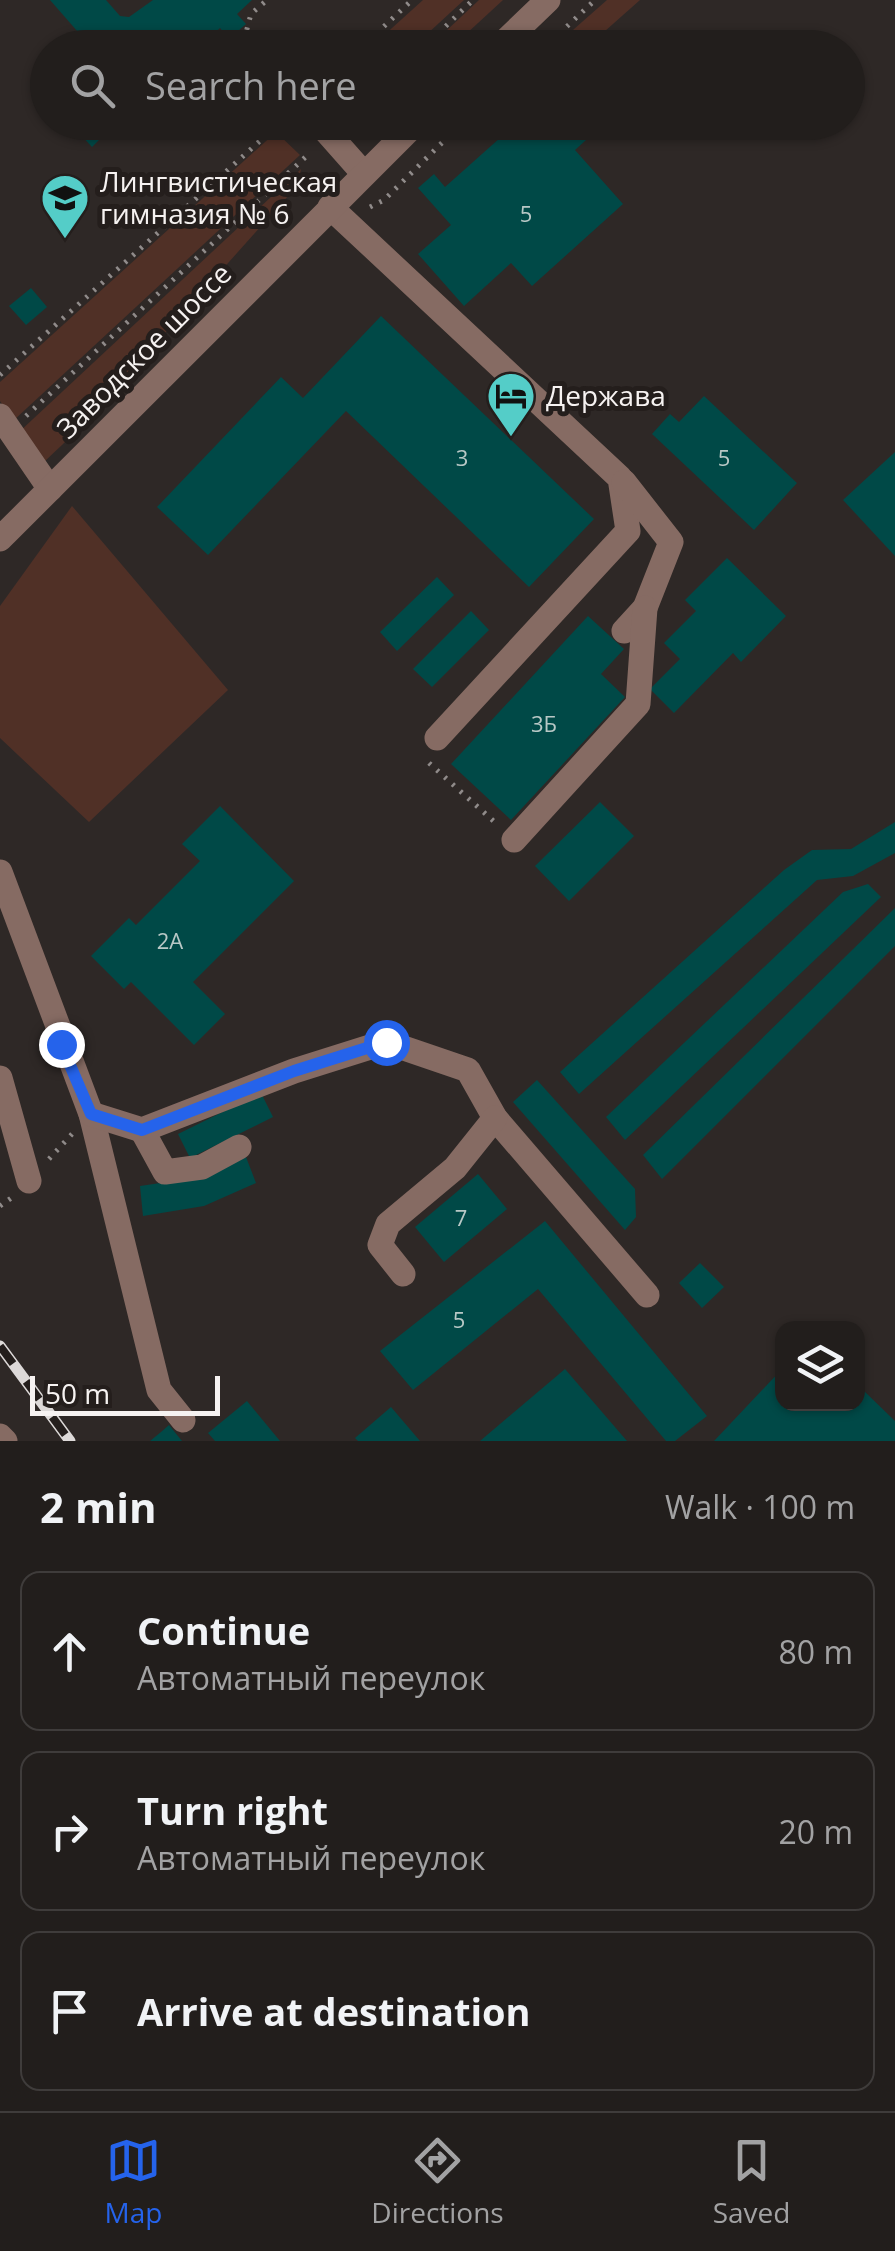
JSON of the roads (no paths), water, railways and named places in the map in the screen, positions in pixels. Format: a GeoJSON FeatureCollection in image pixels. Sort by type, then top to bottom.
{"type":"FeatureCollection","features":[{"type":"Feature","properties":{"kind":"street"},"geometry":{"type":"LineString","coordinates":[[517,30],[548,0]]}},
{"type":"Feature","properties":{"kind":"street"},"geometry":{"type":"LineString","coordinates":[[334,140],[364,174]]}},
{"type":"Feature","properties":{"kind":"street","name":"Заводское шоссе"},"geometry":{"type":"LineString","coordinates":[[0,539],[399,140]]}},
{"type":"Feature","properties":{"kind":"street"},"geometry":{"type":"LineString","coordinates":[[330,207],[620,478],[671,542],[645,608],[638,704],[514,840]]}},
{"type":"Feature","properties":{"kind":"street"},"geometry":{"type":"LineString","coordinates":[[3,429],[50,489]]}},
{"type":"Feature","properties":{"kind":"street"},"geometry":{"type":"LineString","coordinates":[[437,738],[628,530],[620,478]]}},
{"type":"Feature","properties":{"kind":"street"},"geometry":{"type":"LineString","coordinates":[[624,630],[645,608]]}},
{"type":"Feature","properties":{"kind":"street"},"geometry":{"type":"LineString","coordinates":[[0,872],[9,917],[91,1114],[160,1390],[183,1420]]}},
{"type":"Feature","properties":{"kind":"street"},"geometry":{"type":"LineString","coordinates":[[91,1114],[142,1130],[294,1071],[386,1042],[468,1070],[496,1118],[648,1294]]}},
{"type":"Feature","properties":{"kind":"street"},"geometry":{"type":"LineString","coordinates":[[0,1078],[29,1180]]}},
{"type":"Feature","properties":{"kind":"street"},"geometry":{"type":"LineString","coordinates":[[403,1274],[380,1245],[388,1224],[455,1168],[496,1118]]}},
{"type":"Feature","properties":{"kind":"street"},"geometry":{"type":"LineString","coordinates":[[142,1130],[165,1172],[202,1167],[239,1148]]}},
{"type":"Feature","properties":{"kind":"railway"},"geometry":{"type":"LineString","coordinates":[[0,1346],[70,1441]]}},
{"type":"Feature","properties":{"kind":"place","name":"Лингвистическая гимназия № 6"},"geometry":{"type":"Point","coordinates":[65,240]}},
{"type":"Feature","properties":{"kind":"place","name":"Держава"},"geometry":{"type":"Point","coordinates":[511,438]}}]}
